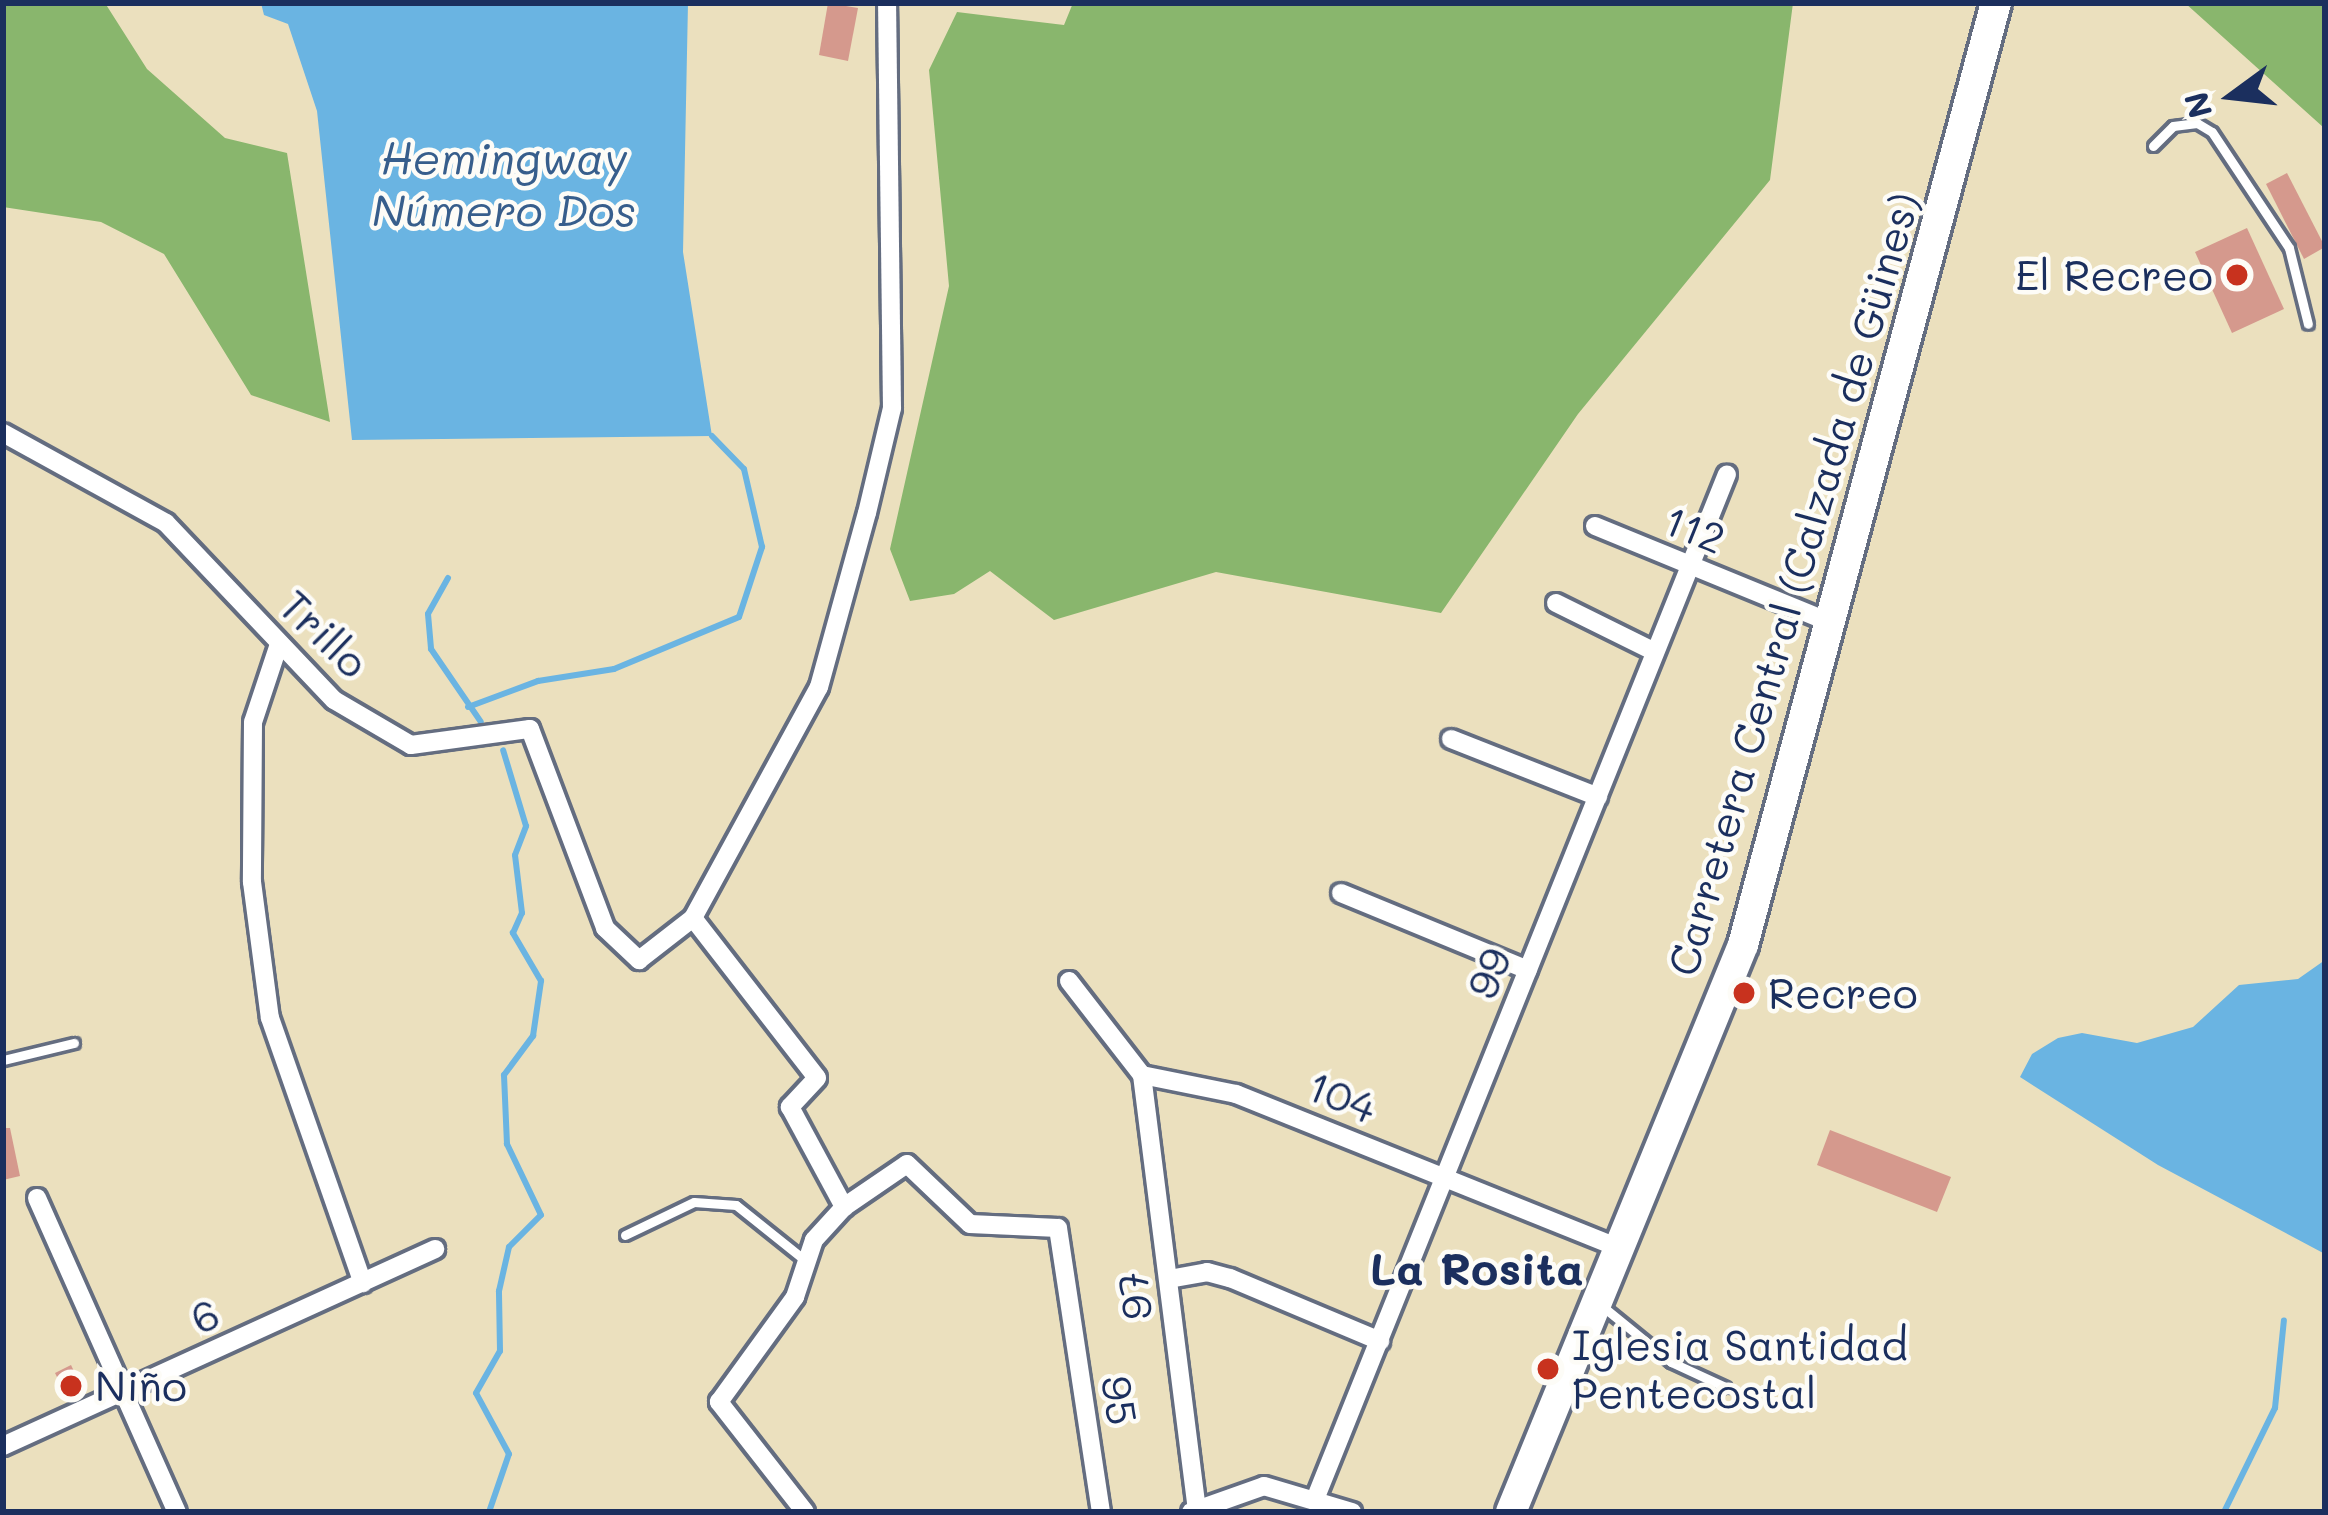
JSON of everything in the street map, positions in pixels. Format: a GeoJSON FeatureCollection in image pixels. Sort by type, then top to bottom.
{"type":"FeatureCollection","features":[{"type":"Feature","properties":{"kind":"main road","name":"Carretera Central (Calzada de Güines)"},"geometry":{"type":"LineString","coordinates":[[1510,1512],[1743,945],[1834,624],[1996,3]]}},
{"type":"Feature","properties":{"kind":"street"},"geometry":{"type":"LineString","coordinates":[[806,1512],[719,1402],[795,1298],[806,1261],[844,1207],[790,1107],[817,1078],[693,918],[819,687],[892,408],[887,3]]}},
{"type":"Feature","properties":{"kind":"street","name":"Trillo"},"geometry":{"type":"LineString","coordinates":[[3,433],[166,523],[334,700],[411,745],[530,729],[605,928],[639,960],[693,918]]}},
{"type":"Feature","properties":{"kind":"street","name":"99"},"geometry":{"type":"LineString","coordinates":[[1316,1497],[1727,474]]}},
{"type":"Feature","properties":{"kind":"street","name":"112"},"geometry":{"type":"LineString","coordinates":[[1595,526],[1834,624]]}},
{"type":"Feature","properties":{"kind":"street"},"geometry":{"type":"LineString","coordinates":[[1556,603],[1655,652]]}},
{"type":"Feature","properties":{"kind":"street"},"geometry":{"type":"LineString","coordinates":[[279,644],[254,722],[252,882],[270,1018],[364,1283]]}},
{"type":"Feature","properties":{"kind":"street"},"geometry":{"type":"LineString","coordinates":[[1451,739],[1598,797]]}},
{"type":"Feature","properties":{"kind":"street"},"geometry":{"type":"LineString","coordinates":[[1341,892],[1528,970]]}},
{"type":"Feature","properties":{"kind":"street"},"geometry":{"type":"LineString","coordinates":[[1070,981],[1142,1075]]}},
{"type":"Feature","properties":{"kind":"street","name":"104"},"geometry":{"type":"LineString","coordinates":[[1142,1075],[1236,1094],[1619,1248]]}},
{"type":"Feature","properties":{"kind":"street","name":"97"},"geometry":{"type":"LineString","coordinates":[[1142,1075],[1194,1510]]}},
{"type":"Feature","properties":{"kind":"street","name":"95"},"geometry":{"type":"LineString","coordinates":[[844,1207],[907,1164],[970,1224],[1058,1228],[1102,1512]]}},
{"type":"Feature","properties":{"kind":"street"},"geometry":{"type":"LineString","coordinates":[[37,1198],[177,1512]]}},
{"type":"Feature","properties":{"kind":"street","name":"6"},"geometry":{"type":"LineString","coordinates":[[3,1447],[435,1249]]}},
{"type":"Feature","properties":{"kind":"street"},"geometry":{"type":"LineString","coordinates":[[1169,1279],[1208,1272],[1230,1278],[1380,1341]]}},
{"type":"Feature","properties":{"kind":"street"},"geometry":{"type":"LineString","coordinates":[[1194,1510],[1264,1486],[1316,1497],[1352,1512]]}},
{"type":"Feature","properties":{"kind":"lane"},"geometry":{"type":"LineString","coordinates":[[2153,146],[2173,126],[2197,123],[2212,132],[2289,248],[2308,324]]}},
{"type":"Feature","properties":{"kind":"lane"},"geometry":{"type":"LineString","coordinates":[[3,1059],[74,1043]]}},
{"type":"Feature","properties":{"kind":"lane"},"geometry":{"type":"LineString","coordinates":[[626,1235],[694,1202],[736,1205],[806,1261]]}},
{"type":"Feature","properties":{"kind":"lane"},"geometry":{"type":"LineString","coordinates":[[1598,1302],[1671,1361],[1725,1387]]}},
{"type":"Feature","properties":{"kind":"green space"},"geometry":{"type":"Polygon","coordinates":[[[3,3],[105,3],[147,69],[225,138],[287,153],[330,422],[251,395],[164,254],[101,222],[3,207],[3,3]]]}},
{"type":"Feature","properties":{"kind":"green space"},"geometry":{"type":"Polygon","coordinates":[[[1073,3],[1793,3],[1770,180],[1578,414],[1441,613],[1216,572],[1054,620],[990,571],[954,594],[910,601],[890,549],[949,286],[929,70],[957,12],[1064,25],[1073,3]]]}},
{"type":"Feature","properties":{"kind":"green space"},"geometry":{"type":"Polygon","coordinates":[[[2185,3],[2325,3],[2325,129],[2323,127],[2185,3]]]}},
{"type":"Feature","properties":{"kind":"water","name":"Hemingway Número Dos"},"geometry":{"type":"Polygon","coordinates":[[[261,3],[688,3],[683,252],[712,436],[352,440],[317,111],[288,24],[264,15],[261,3]]]}},
{"type":"Feature","properties":{"kind":"water"},"geometry":{"type":"Polygon","coordinates":[[[2325,960],[2325,1254],[2158,1165],[2020,1077],[2032,1054],[2058,1038],[2082,1033],[2137,1043],[2193,1027],[2239,985],[2298,979],[2325,960]]]}},
{"type":"Feature","properties":{"kind":"building"},"geometry":{"type":"Polygon","coordinates":[[[828,3],[858,8],[848,61],[819,55],[828,3]]]}},
{"type":"Feature","properties":{"kind":"building"},"geometry":{"type":"Polygon","coordinates":[[[2287,173],[2325,247],[2304,259],[2266,184],[2287,173]]]}},
{"type":"Feature","properties":{"kind":"building"},"geometry":{"type":"Polygon","coordinates":[[[2247,228],[2284,309],[2232,333],[2195,252],[2247,228]]]}},
{"type":"Feature","properties":{"kind":"building"},"geometry":{"type":"Polygon","coordinates":[[[3,1128],[10,1128],[20,1176],[3,1180],[3,1128]]]}},
{"type":"Feature","properties":{"kind":"building"},"geometry":{"type":"Polygon","coordinates":[[[1830,1130],[1951,1177],[1937,1212],[1817,1165],[1830,1130]]]}},
{"type":"Feature","properties":{"kind":"building","name":"Niño"},"geometry":{"type":"Polygon","coordinates":[[[71,1365],[85,1394],[69,1401],[55,1373],[71,1365]]]}},
{"type":"Feature","properties":{"kind":"waterway"},"geometry":{"type":"LineString","coordinates":[[468,707],[538,681],[614,669],[739,617],[762,547],[744,469],[712,436]]}},
{"type":"Feature","properties":{"kind":"waterway"},"geometry":{"type":"LineString","coordinates":[[448,578],[428,614],[431,649],[481,722]]}},
{"type":"Feature","properties":{"kind":"waterway"},"geometry":{"type":"LineString","coordinates":[[489,1512],[509,1454],[476,1393],[500,1351],[499,1291],[509,1247],[541,1215],[507,1144],[504,1075],[533,1036],[541,981],[513,933],[522,913],[515,855],[526,826],[503,750]]}},
{"type":"Feature","properties":{"kind":"waterway"},"geometry":{"type":"LineString","coordinates":[[2224,1512],[2275,1408],[2284,1320]]}},
{"type":"Feature","properties":{"kind":"place","name":"El Recreo"},"geometry":{"type":"Point","coordinates":[2237,275]}},
{"type":"Feature","properties":{"kind":"place","name":"Recreo"},"geometry":{"type":"Point","coordinates":[1744,993]}},
{"type":"Feature","properties":{"kind":"place","name":"Iglesia Santidad Pentecostal"},"geometry":{"type":"Point","coordinates":[1548,1369]}},
{"type":"Feature","properties":{"kind":"place","name":"Niño"},"geometry":{"type":"Point","coordinates":[71,1386]}},
{"type":"Feature","properties":{"kind":"district","name":"La Rosita"},"geometry":{"type":"Point","coordinates":[1477,1268]}}]}
